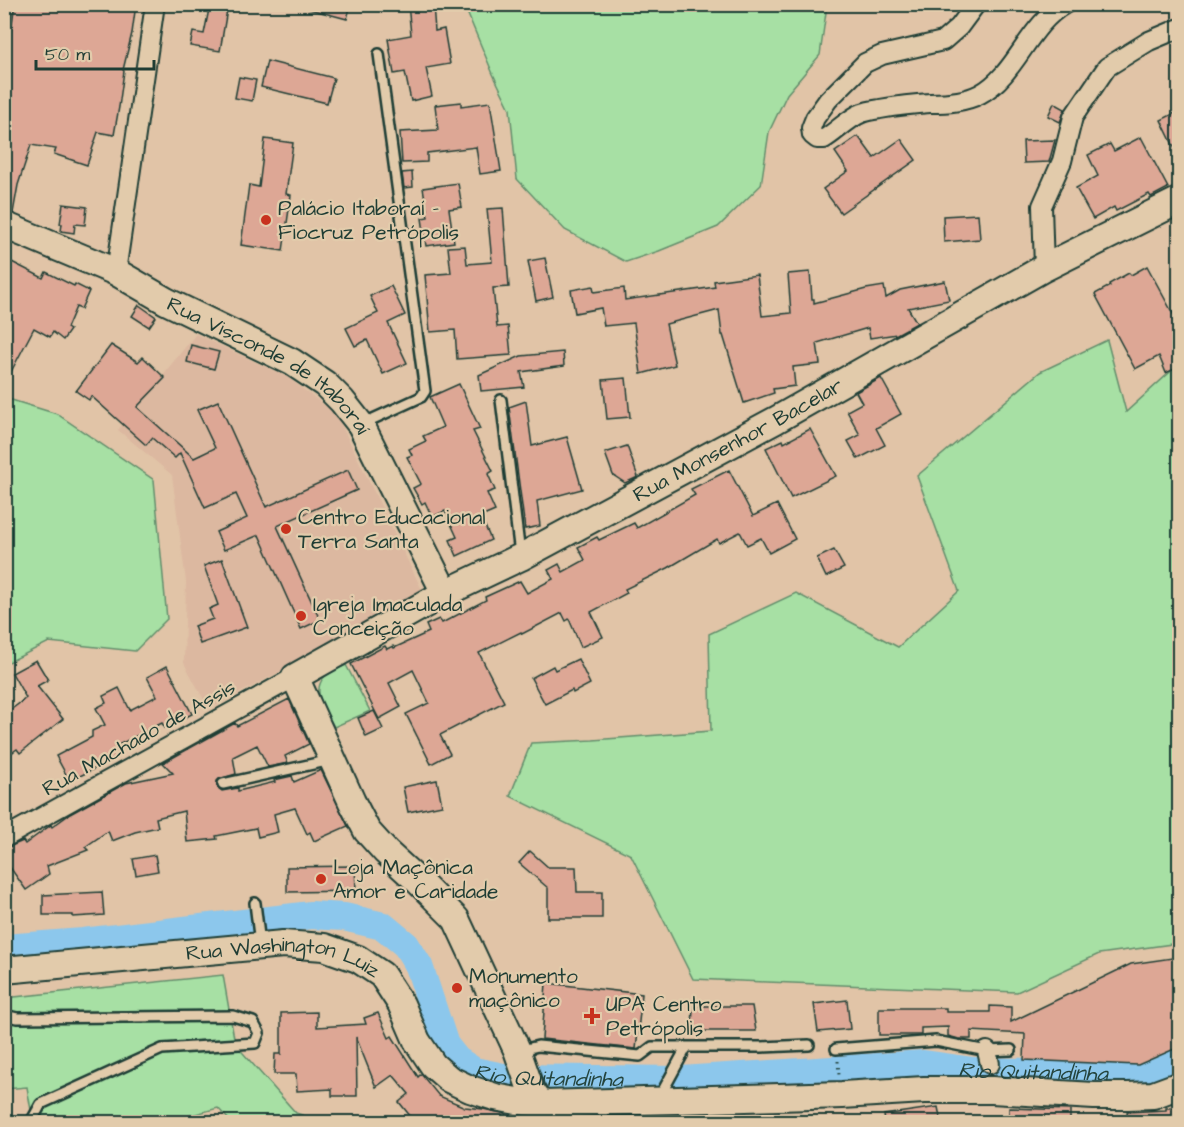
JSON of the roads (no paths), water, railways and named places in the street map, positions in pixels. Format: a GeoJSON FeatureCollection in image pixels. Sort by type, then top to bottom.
{"type":"FeatureCollection","features":[{"type":"Feature","properties":{"kind":"main road","name":"Rua Monsenhor Bacelar"},"geometry":{"type":"LineString","coordinates":[[295,677],[445,593],[521,556],[776,420],[1044,268],[1179,200]]}},
{"type":"Feature","properties":{"kind":"main road","name":"Rua Visconde de Itaboraí"},"geometry":{"type":"LineString","coordinates":[[4,225],[116,272],[166,301],[292,362],[325,384],[361,425],[445,593]]}},
{"type":"Feature","properties":{"kind":"main road"},"geometry":{"type":"LineString","coordinates":[[295,677],[367,831],[456,919],[521,1060],[531,1098]]}},
{"type":"Feature","properties":{"kind":"main road","name":"Rua Washington Luiz"},"geometry":{"type":"LineString","coordinates":[[4,970],[283,944],[324,947],[358,959],[382,975],[401,1004],[417,1041],[434,1065],[449,1078],[470,1089],[495,1097],[658,1101],[842,1095],[924,1090],[990,1072],[1094,1096],[1153,1095],[1179,1085]]}},
{"type":"Feature","properties":{"kind":"street"},"geometry":{"type":"LineString","coordinates":[[116,272],[155,4]]}},
{"type":"Feature","properties":{"kind":"street"},"geometry":{"type":"LineString","coordinates":[[976,4],[959,27],[943,41],[882,55],[865,63],[828,100],[815,118],[811,128],[812,135],[817,139],[824,139],[862,113],[903,105],[947,103],[978,96],[988,90],[1002,75],[1041,24],[1065,4]]}},
{"type":"Feature","properties":{"kind":"street"},"geometry":{"type":"LineString","coordinates":[[1044,268],[1042,207],[1062,161],[1072,117],[1107,67],[1149,41],[1179,28]]}},
{"type":"Feature","properties":{"kind":"street","name":"Rua Machado de Assis"},"geometry":{"type":"LineString","coordinates":[[4,838],[295,677]]}},
{"type":"Feature","properties":{"kind":"lane"},"geometry":{"type":"LineString","coordinates":[[361,425],[421,397],[425,391],[379,54]]}},
{"type":"Feature","properties":{"kind":"lane"},"geometry":{"type":"LineString","coordinates":[[501,400],[521,556]]}},
{"type":"Feature","properties":{"kind":"lane"},"geometry":{"type":"LineString","coordinates":[[223,784],[333,760]]}},
{"type":"Feature","properties":{"kind":"lane"},"geometry":{"type":"LineString","coordinates":[[255,903],[260,946]]}},
{"type":"Feature","properties":{"kind":"lane"},"geometry":{"type":"LineString","coordinates":[[4,1016],[17,1018],[233,1016],[253,1022],[259,1033],[255,1042],[162,1049],[41,1104],[31,1122]]}},
{"type":"Feature","properties":{"kind":"lane"},"geometry":{"type":"LineString","coordinates":[[836,1049],[936,1041],[990,1072],[1011,1050]]}},
{"type":"Feature","properties":{"kind":"lane"},"geometry":{"type":"LineString","coordinates":[[521,1060],[530,1048],[538,1046],[640,1056],[652,1047],[809,1045]]}},
{"type":"Feature","properties":{"kind":"lane"},"geometry":{"type":"LineString","coordinates":[[658,1101],[686,1048]]}},
{"type":"Feature","properties":{"kind":"waterway","name":"Rio Quitandinha"},"geometry":{"type":"LineString","coordinates":[[4,948],[83,942],[311,915],[344,917],[383,926],[406,945],[419,966],[445,1045],[457,1060],[474,1071],[508,1078],[681,1080],[924,1064],[973,1071],[1146,1074],[1180,1058]]}},
{"type":"Feature","properties":{"kind":"place","name":"Palácio Itaboraí - Fiocruz Petrópolis"},"geometry":{"type":"Point","coordinates":[266,220]}},
{"type":"Feature","properties":{"kind":"place","name":"Centro Educacional Terra Santa"},"geometry":{"type":"Point","coordinates":[286,529]}},
{"type":"Feature","properties":{"kind":"place","name":"Igreja Imaculada Conceição"},"geometry":{"type":"Point","coordinates":[301,616]}},
{"type":"Feature","properties":{"kind":"place","name":"Loja Maçônica Amor e Caridade"},"geometry":{"type":"Point","coordinates":[321,879]}},
{"type":"Feature","properties":{"kind":"place","name":"Monumento maçônico"},"geometry":{"type":"Point","coordinates":[457,988]}},
{"type":"Feature","properties":{"kind":"place","name":"UPA Centro Petrópolis"},"geometry":{"type":"Point","coordinates":[592,1016]}}]}
